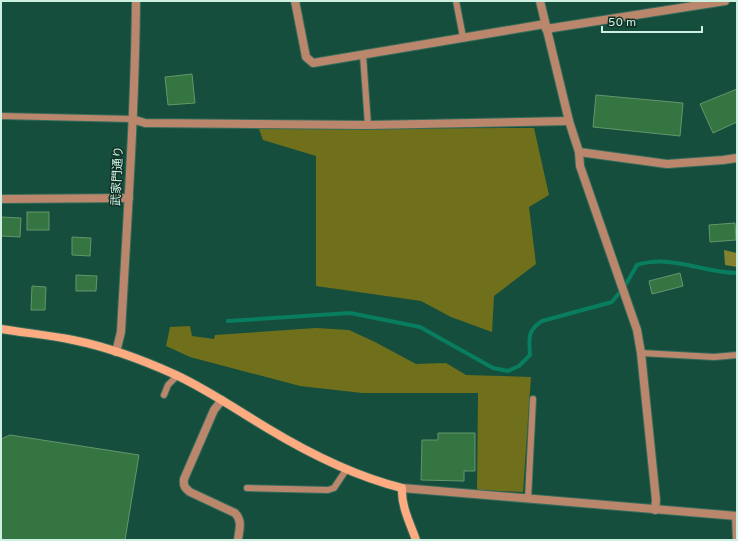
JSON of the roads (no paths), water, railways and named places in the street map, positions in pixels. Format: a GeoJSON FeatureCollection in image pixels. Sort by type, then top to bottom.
{"type":"FeatureCollection","features":[{"type":"Feature","properties":{"kind":"street","name":"武家門通り"},"geometry":{"type":"LineString","coordinates":[[116,352],[121,332],[136,49],[136,1]]}},
{"type":"Feature","properties":{"kind":"street"},"geometry":{"type":"LineString","coordinates":[[295,1],[306,57],[313,63],[463,37],[720,2]]}},
{"type":"Feature","properties":{"kind":"street"},"geometry":{"type":"LineString","coordinates":[[540,1],[569,121],[579,152],[580,166],[633,315],[641,353],[656,500],[655,510]]}},
{"type":"Feature","properties":{"kind":"street"},"geometry":{"type":"LineString","coordinates":[[132,119],[145,123],[368,125],[569,121]]}},
{"type":"Feature","properties":{"kind":"street"},"geometry":{"type":"LineString","coordinates":[[579,152],[666,164],[737,158]]}},
{"type":"Feature","properties":{"kind":"street"},"geometry":{"type":"LineString","coordinates":[[1,199],[128,198]]}},
{"type":"Feature","properties":{"kind":"street"},"geometry":{"type":"LineString","coordinates":[[1,329],[74,340],[116,352],[177,376],[222,400],[267,428],[323,459],[346,470],[383,484],[402,488],[736,516]]}},
{"type":"Feature","properties":{"kind":"street"},"geometry":{"type":"LineString","coordinates":[[222,400],[214,410],[183,484],[190,492],[235,513],[239,517],[238,540]]}},
{"type":"Feature","properties":{"kind":"street"},"geometry":{"type":"LineString","coordinates":[[402,488],[404,505],[416,540]]}},
{"type":"Feature","properties":{"kind":"lane"},"geometry":{"type":"LineString","coordinates":[[456,1],[463,37]]}},
{"type":"Feature","properties":{"kind":"lane"},"geometry":{"type":"LineString","coordinates":[[363,55],[368,125]]}},
{"type":"Feature","properties":{"kind":"lane"},"geometry":{"type":"LineString","coordinates":[[1,116],[132,119]]}},
{"type":"Feature","properties":{"kind":"lane"},"geometry":{"type":"LineString","coordinates":[[641,353],[737,356]]}},
{"type":"Feature","properties":{"kind":"lane"},"geometry":{"type":"LineString","coordinates":[[164,395],[168,385],[177,376]]}},
{"type":"Feature","properties":{"kind":"lane"},"geometry":{"type":"LineString","coordinates":[[528,499],[533,399]]}},
{"type":"Feature","properties":{"kind":"lane"},"geometry":{"type":"LineString","coordinates":[[247,488],[328,490],[334,488],[346,470]]}},
{"type":"Feature","properties":{"kind":"lane"},"geometry":{"type":"LineString","coordinates":[[736,516],[736,540]]}},
{"type":"Feature","properties":{"kind":"waterway"},"geometry":{"type":"LineString","coordinates":[[228,321],[350,313],[420,327],[493,368],[508,371],[519,366],[530,355],[530,335],[537,325],[542,321],[612,302],[626,284],[637,265],[650,262],[663,262],[737,273]]}}]}
